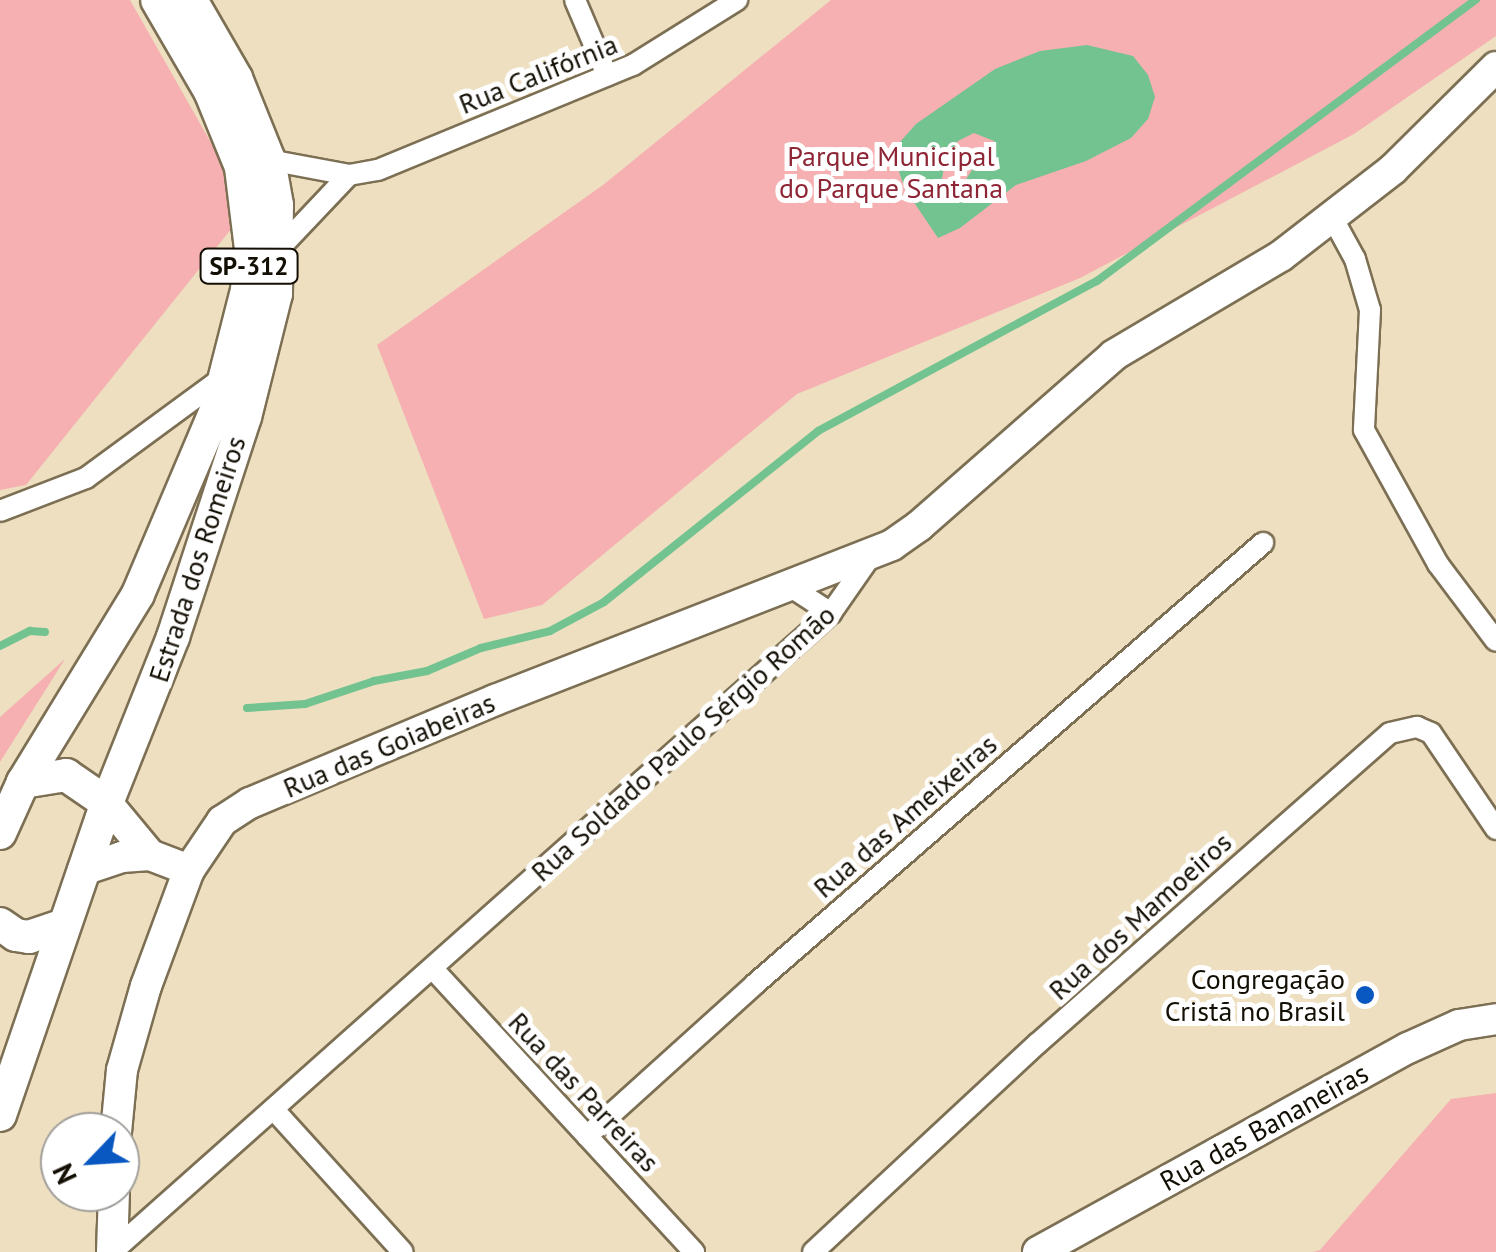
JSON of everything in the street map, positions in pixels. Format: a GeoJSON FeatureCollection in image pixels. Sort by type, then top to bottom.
{"type":"FeatureCollection","features":[{"type":"Feature","properties":{"kind":"main road","name":"Estrada dos Romeiros"},"geometry":{"type":"LineString","coordinates":[[0,833],[23,782],[138,594],[199,458],[227,375],[248,276],[251,249],[243,181],[228,128],[157,0]]}},
{"type":"Feature","properties":{"kind":"main road","name":"Estrada dos Romeiros"},"geometry":{"type":"LineString","coordinates":[[0,1114],[107,803],[162,669],[270,323],[279,250],[269,160],[236,78],[191,0]]}},
{"type":"Feature","properties":{"kind":"main road"},"geometry":{"type":"LineString","coordinates":[[23,782],[66,775],[107,803]]}},
{"type":"Feature","properties":{"kind":"main road"},"geometry":{"type":"LineString","coordinates":[[0,924],[16,935],[30,936],[63,925]]}},
{"type":"Feature","properties":{"kind":"street"},"geometry":{"type":"LineString","coordinates":[[575,0],[606,75]]}},
{"type":"Feature","properties":{"kind":"street","name":"Rua Califórnia"},"geometry":{"type":"LineString","coordinates":[[269,160],[349,175],[378,170],[606,75],[682,38],[737,0]]}},
{"type":"Feature","properties":{"kind":"street","name":"Rua Soldado Paulo Sérgio Romão"},"geometry":{"type":"LineString","coordinates":[[112,1252],[274,1112],[831,612],[870,557],[919,526],[1114,355],[1282,256],[1332,217],[1393,169],[1496,67]]}},
{"type":"Feature","properties":{"kind":"street"},"geometry":{"type":"LineString","coordinates":[[279,250],[349,175]]}},
{"type":"Feature","properties":{"kind":"street"},"geometry":{"type":"LineString","coordinates":[[1332,217],[1355,259],[1370,310],[1364,430],[1438,564],[1496,642]]}},
{"type":"Feature","properties":{"kind":"street"},"geometry":{"type":"LineString","coordinates":[[0,511],[86,478],[227,375]]}},
{"type":"Feature","properties":{"kind":"street","name":"Rua das Ameixeiras"},"geometry":{"type":"LineString","coordinates":[[588,1136],[754,984],[1263,542]]}},
{"type":"Feature","properties":{"kind":"street","name":"Rua das Goiabeiras"},"geometry":{"type":"LineString","coordinates":[[118,1112],[132,1027],[189,870],[222,821],[250,803],[495,700],[870,557]]}},
{"type":"Feature","properties":{"kind":"street"},"geometry":{"type":"LineString","coordinates":[[791,587],[831,612]]}},
{"type":"Feature","properties":{"kind":"street","name":"Rua dos Mamoeiros"},"geometry":{"type":"LineString","coordinates":[[814,1252],[1037,1044],[1390,734],[1417,727],[1431,732],[1496,829]]}},
{"type":"Feature","properties":{"kind":"street"},"geometry":{"type":"LineString","coordinates":[[107,803],[150,855]]}},
{"type":"Feature","properties":{"kind":"street"},"geometry":{"type":"LineString","coordinates":[[83,870],[122,857],[150,855],[189,870]]}},
{"type":"Feature","properties":{"kind":"street","name":"Rua das Parreiras"},"geometry":{"type":"LineString","coordinates":[[434,969],[694,1252]]}},
{"type":"Feature","properties":{"kind":"street","name":"Rua das Bananeiras"},"geometry":{"type":"LineString","coordinates":[[1038,1252],[1408,1048],[1460,1025],[1496,1019]]}},
{"type":"Feature","properties":{"kind":"street"},"geometry":{"type":"LineString","coordinates":[[274,1112],[403,1252]]}},
{"type":"Feature","properties":{"kind":"street"},"geometry":{"type":"LineString","coordinates":[[112,1252],[113,1212]]}},
{"type":"Feature","properties":{"kind":"green space"},"geometry":{"type":"Polygon","coordinates":[[[0,0],[130,0],[248,208],[26,485],[0,490],[0,0]]]}},
{"type":"Feature","properties":{"kind":"green space","name":"Parque Municipal do Parque Santana"},"geometry":{"type":"Polygon","coordinates":[[[831,0],[1496,0],[1496,36],[1354,134],[1080,278],[797,394],[542,605],[484,619],[377,345],[603,185],[831,0]]]}},
{"type":"Feature","properties":{"kind":"green space"},"geometry":{"type":"Polygon","coordinates":[[[65,659],[0,762],[0,717],[65,659]]]}},
{"type":"Feature","properties":{"kind":"green space"},"geometry":{"type":"Polygon","coordinates":[[[1496,1093],[1496,1252],[1313,1252],[1320,1250],[1451,1099],[1496,1093]]]}},
{"type":"Feature","properties":{"kind":"shaded area"},"geometry":{"type":"Polygon","coordinates":[[[1087,45],[1133,56],[1148,75],[1155,97],[1148,119],[1131,138],[1086,161],[1016,185],[960,228],[938,238],[905,189],[897,166],[900,142],[916,124],[995,69],[1040,51],[1087,45]],[[974,133],[958,141],[946,159],[941,183],[945,192],[959,190],[972,170],[996,154],[994,141],[974,133]]]}},
{"type":"Feature","properties":{"kind":"waterway"},"geometry":{"type":"LineString","coordinates":[[247,708],[305,704],[374,681],[427,671],[481,648],[550,631],[604,602],[818,431],[1097,281],[1476,0]]}},
{"type":"Feature","properties":{"kind":"waterway"},"geometry":{"type":"LineString","coordinates":[[0,646],[30,631],[45,632]]}},
{"type":"Feature","properties":{"kind":"place","name":"Congregação Cristã no Brasil"},"geometry":{"type":"Point","coordinates":[1365,995]}}]}
